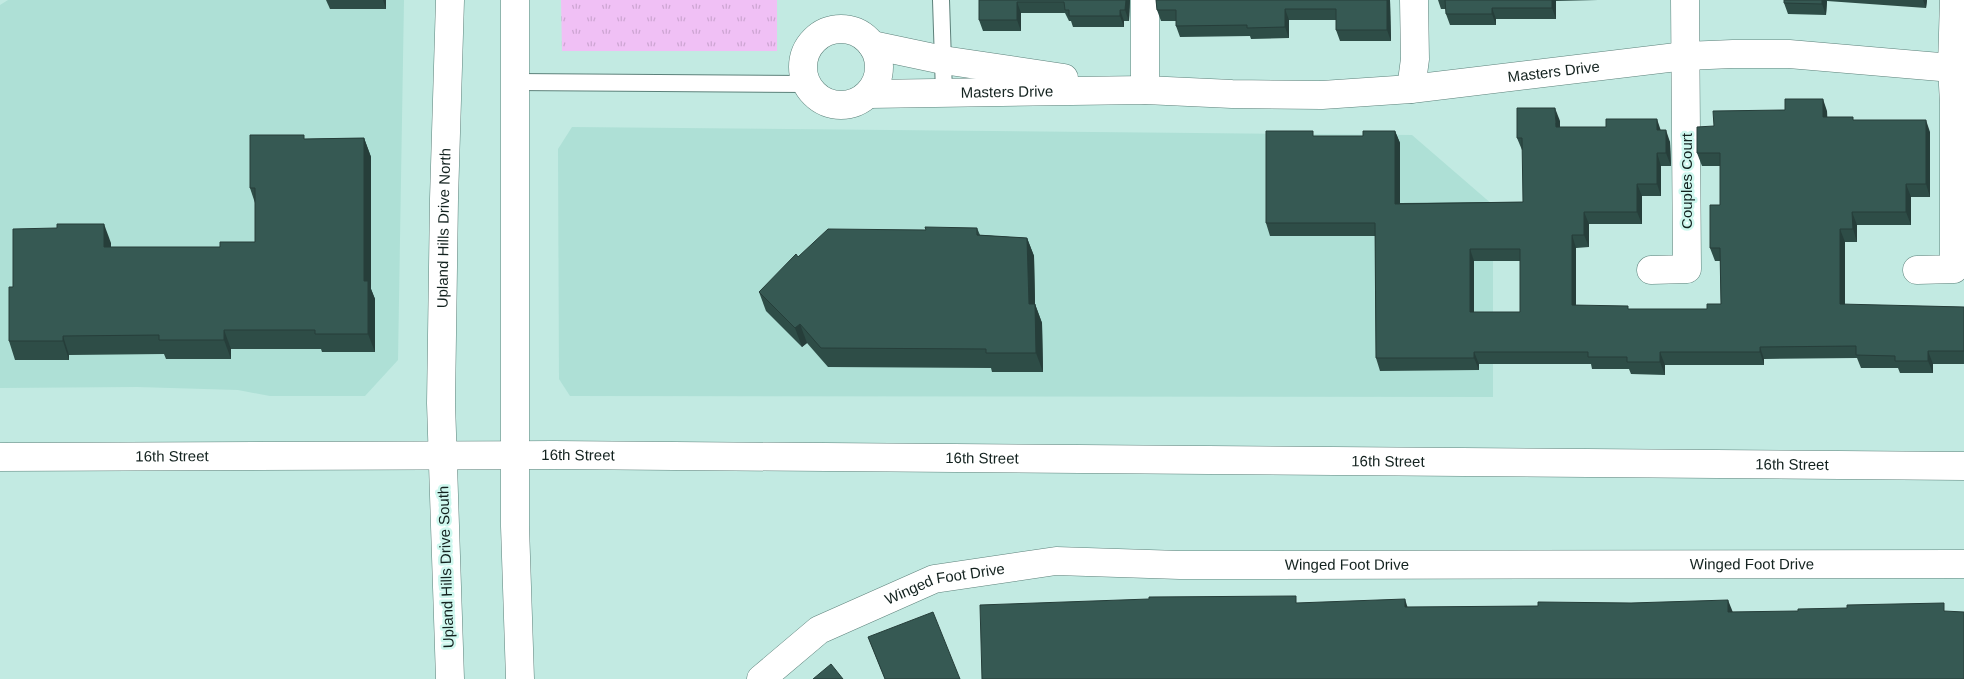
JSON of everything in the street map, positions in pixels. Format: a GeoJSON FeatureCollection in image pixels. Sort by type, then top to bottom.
{"type":"FeatureCollection","features":[{"type":"Feature","properties":{"kind":"street","name":"Upland Hills Drive North"},"geometry":{"type":"LineString","coordinates":[[441,455],[444,200],[450,0]]}},
{"type":"Feature","properties":{"kind":"street"},"geometry":{"type":"LineString","coordinates":[[515,0],[515,455],[520,679]]}},
{"type":"Feature","properties":{"kind":"street"},"geometry":{"type":"LineString","coordinates":[[1145,0],[1145,90]]}},
{"type":"Feature","properties":{"kind":"street"},"geometry":{"type":"LineString","coordinates":[[1411,89],[1415,59],[1414,0]]}},
{"type":"Feature","properties":{"kind":"street"},"geometry":{"type":"LineString","coordinates":[[1685,0],[1685,56]]}},
{"type":"Feature","properties":{"kind":"street"},"geometry":{"type":"LineString","coordinates":[[1917,270],[1954,269],[1954,103],[1958,68],[1954,0]]}},
{"type":"Feature","properties":{"kind":"street","name":"Masters Drive"},"geometry":{"type":"LineString","coordinates":[[1145,90],[943,60],[872,46],[864,37],[852,31],[840,29],[827,32],[816,38],[808,48],[803,72],[807,84],[819,98],[835,105],[848,105],[859,101],[869,94],[1145,90],[1232,94],[1322,95],[1411,89],[1685,56],[1789,54],[1958,68]]}},
{"type":"Feature","properties":{"kind":"street"},"geometry":{"type":"LineString","coordinates":[[869,94],[876,83],[879,70],[878,58],[872,46]]}},
{"type":"Feature","properties":{"kind":"street","name":"Couples Court"},"geometry":{"type":"LineString","coordinates":[[1652,270],[1687,269],[1685,56]]}},
{"type":"Feature","properties":{"kind":"street","name":"Upland Hills Drive South"},"geometry":{"type":"LineString","coordinates":[[441,455],[450,679]]}},
{"type":"Feature","properties":{"kind":"street","name":"16th Street"},"geometry":{"type":"LineString","coordinates":[[0,457],[515,455],[1964,466]]}},
{"type":"Feature","properties":{"kind":"street","name":"Winged Foot Drive"},"geometry":{"type":"LineString","coordinates":[[761,679],[819,630],[934,579],[1056,561],[1180,565],[1964,564]]}},
{"type":"Feature","properties":{"kind":"lane"},"geometry":{"type":"LineString","coordinates":[[941,0],[944,93]]}},
{"type":"Feature","properties":{"kind":"lane"},"geometry":{"type":"LineString","coordinates":[[516,82],[807,84]]}},
{"type":"Feature","properties":{"kind":"shaded area"},"geometry":{"type":"Polygon","coordinates":[[[8,0],[404,0],[398,360],[365,396],[270,396],[238,390],[137,387],[0,388],[0,5],[8,0]]]}},
{"type":"Feature","properties":{"kind":"shaded area"},"geometry":{"type":"Polygon","coordinates":[[[572,127],[1412,135],[1493,205],[1493,397],[570,396],[559,379],[558,149],[572,127]]]}},
{"type":"Feature","properties":{"kind":"green space"},"geometry":{"type":"Polygon","coordinates":[[[561,0],[777,0],[777,51],[562,51],[561,0]]]}},
{"type":"Feature","properties":{"kind":"building"},"geometry":{"type":"Polygon","coordinates":[[[979,0],[1126,0],[1125,10],[1120,10],[1120,16],[1069,16],[1069,10],[1065,10],[1064,2],[1017,2],[1017,20],[979,20],[979,0]]]}},
{"type":"Feature","properties":{"kind":"building"},"geometry":{"type":"Polygon","coordinates":[[[1156,0],[1387,0],[1387,30],[1336,30],[1336,9],[1285,9],[1285,27],[1247,28],[1247,25],[1176,26],[1176,10],[1157,10],[1156,0]]]}},
{"type":"Feature","properties":{"kind":"building"},"geometry":{"type":"Polygon","coordinates":[[[1445,0],[1552,0],[1552,8],[1492,8],[1492,14],[1446,14],[1445,0]]]}},
{"type":"Feature","properties":{"kind":"building"},"geometry":{"type":"Polygon","coordinates":[[[1784,0],[1822,0],[1822,4],[1784,3],[1784,0]]]}},
{"type":"Feature","properties":{"kind":"building"},"geometry":{"type":"Polygon","coordinates":[[[1785,99],[1823,99],[1823,117],[1853,117],[1853,120],[1926,120],[1926,184],[1906,184],[1906,212],[1852,212],[1853,229],[1840,229],[1840,304],[1964,307],[1964,351],[1928,351],[1928,361],[1895,361],[1895,356],[1856,355],[1856,346],[1760,347],[1760,352],[1660,352],[1660,362],[1627,362],[1627,357],[1588,357],[1588,352],[1474,352],[1474,358],[1376,358],[1375,223],[1266,223],[1266,131],[1313,131],[1313,136],[1363,136],[1363,131],[1395,131],[1395,204],[1523,202],[1522,138],[1517,138],[1517,108],[1555,108],[1556,127],[1606,127],[1606,119],[1657,119],[1657,130],[1666,130],[1666,153],[1657,153],[1657,184],[1637,184],[1637,212],[1584,212],[1584,235],[1572,235],[1572,305],[1628,306],[1628,309],[1707,309],[1707,304],[1721,304],[1720,248],[1710,248],[1710,205],[1720,205],[1720,153],[1697,153],[1697,127],[1714,126],[1713,111],[1785,110],[1785,99]],[[1470,249],[1470,312],[1520,312],[1520,249],[1470,249]]]}},
{"type":"Feature","properties":{"kind":"building"},"geometry":{"type":"Polygon","coordinates":[[[250,135],[304,135],[304,139],[364,138],[364,281],[368,281],[368,334],[315,334],[315,330],[224,330],[224,340],[159,340],[159,335],[63,336],[63,341],[9,341],[9,287],[13,287],[13,229],[57,228],[57,224],[104,224],[104,247],[220,247],[220,242],[255,242],[255,188],[250,188],[250,135]]]}},
{"type":"Feature","properties":{"kind":"building"},"geometry":{"type":"Polygon","coordinates":[[[925,227],[977,228],[977,235],[1027,238],[1029,304],[1035,304],[1036,353],[986,353],[986,349],[821,348],[800,324],[795,328],[759,292],[796,254],[798,257],[828,229],[926,230],[925,227]]]}},
{"type":"Feature","properties":{"kind":"building"},"geometry":{"type":"Polygon","coordinates":[[[1296,596],[1296,603],[1405,599],[1405,607],[1538,606],[1538,602],[1631,603],[1728,600],[1728,612],[1798,611],[1798,609],[1847,608],[1847,605],[1944,603],[1944,611],[1964,612],[1964,679],[982,679],[980,605],[1149,599],[1149,597],[1296,596]]]}},
{"type":"Feature","properties":{"kind":"building"},"geometry":{"type":"Polygon","coordinates":[[[933,612],[960,679],[885,679],[868,637],[933,612]]]}},
{"type":"Feature","properties":{"kind":"building"},"geometry":{"type":"Polygon","coordinates":[[[831,664],[843,679],[813,679],[831,664]]]}}]}
